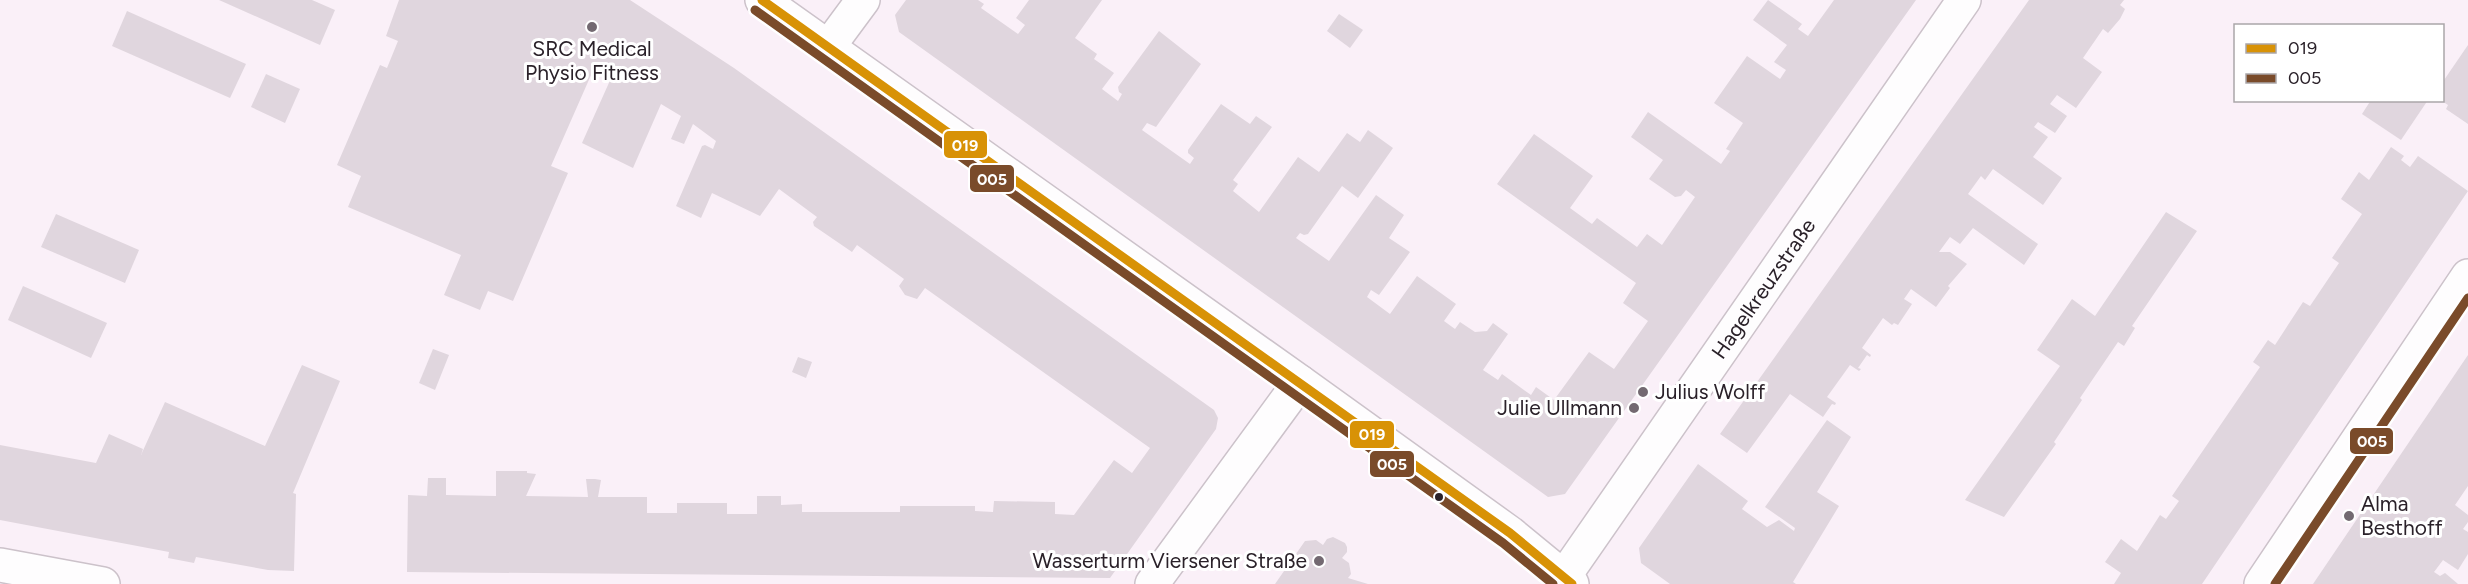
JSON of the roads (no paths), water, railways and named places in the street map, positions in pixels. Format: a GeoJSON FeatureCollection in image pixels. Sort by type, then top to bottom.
{"type":"FeatureCollection","features":[{"type":"Feature","properties":{"kind":"street"},"geometry":{"type":"LineString","coordinates":[[762,0],[1510,533],[1565,582]]}},
{"type":"Feature","properties":{"kind":"street"},"geometry":{"type":"LineString","coordinates":[[829,46],[862,0]]}},
{"type":"Feature","properties":{"kind":"street","name":"Hagelkreuzstraße"},"geometry":{"type":"LineString","coordinates":[[1565,582],[1964,0]]}},
{"type":"Feature","properties":{"kind":"street"},"geometry":{"type":"LineString","coordinates":[[2261,584],[2468,276]]}},
{"type":"Feature","properties":{"kind":"street"},"geometry":{"type":"LineString","coordinates":[[1152,584],[1300,382]]}},
{"type":"Feature","properties":{"kind":"street"},"geometry":{"type":"LineString","coordinates":[[0,565],[103,584]]}},
{"type":"Feature","properties":{"kind":"place","name":"SRC Medical Physio Fitness"},"geometry":{"type":"Point","coordinates":[592,27]}},
{"type":"Feature","properties":{"kind":"place","name":"Julius Wolff"},"geometry":{"type":"Point","coordinates":[1643,392]}},
{"type":"Feature","properties":{"kind":"place","name":"Julie Ullmann"},"geometry":{"type":"Point","coordinates":[1634,408]}},
{"type":"Feature","properties":{"kind":"place","name":"Alma Besthoff"},"geometry":{"type":"Point","coordinates":[2349,516]}},
{"type":"Feature","properties":{"kind":"place","name":"Wasserturm Viersener Straße"},"geometry":{"type":"Point","coordinates":[1319,561]}}]}
